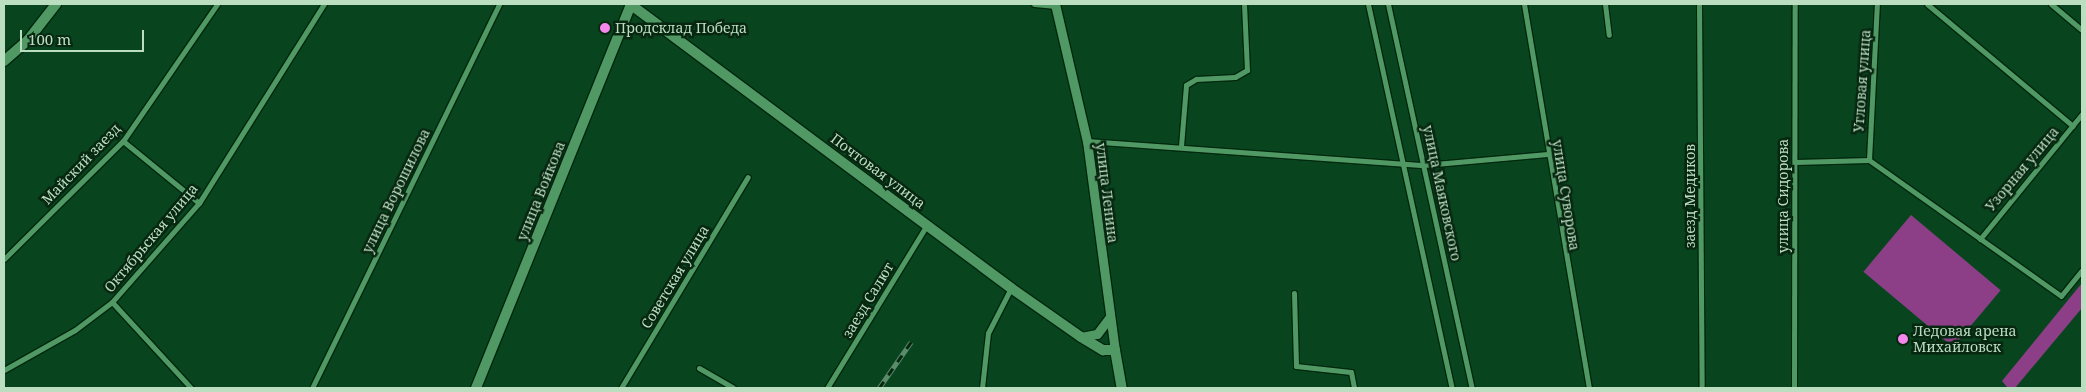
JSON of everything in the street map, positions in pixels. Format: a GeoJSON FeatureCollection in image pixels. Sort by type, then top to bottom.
{"type":"FeatureCollection","features":[{"type":"Feature","properties":{"kind":"main road"},"geometry":{"type":"LineString","coordinates":[[4,60],[28,40],[56,4]]}},
{"type":"Feature","properties":{"kind":"main road","name":"Почтовая улица"},"geometry":{"type":"LineString","coordinates":[[631,4],[928,224],[1011,288],[1081,337],[1104,350],[1114,350]]}},
{"type":"Feature","properties":{"kind":"main road","name":"улица Войкова"},"geometry":{"type":"LineString","coordinates":[[476,388],[631,4]]}},
{"type":"Feature","properties":{"kind":"main road","name":"улица Ленина"},"geometry":{"type":"LineString","coordinates":[[1114,350],[1122,388]]}},
{"type":"Feature","properties":{"kind":"street","name":"Майский заезд"},"geometry":{"type":"LineString","coordinates":[[4,259],[123,141],[217,4]]}},
{"type":"Feature","properties":{"kind":"street","name":"Октябрьская улица"},"geometry":{"type":"LineString","coordinates":[[4,370],[75,330],[112,302],[199,203],[324,4]]}},
{"type":"Feature","properties":{"kind":"street","name":"улица Ворошилова"},"geometry":{"type":"LineString","coordinates":[[312,388],[499,4]]}},
{"type":"Feature","properties":{"kind":"street"},"geometry":{"type":"LineString","coordinates":[[1034,4],[1055,5]]}},
{"type":"Feature","properties":{"kind":"street"},"geometry":{"type":"LineString","coordinates":[[1181,146],[1186,85],[1196,79],[1235,77],[1247,70],[1244,4]]}},
{"type":"Feature","properties":{"kind":"street"},"geometry":{"type":"LineString","coordinates":[[1368,4],[1452,388]]}},
{"type":"Feature","properties":{"kind":"street","name":"улица Маяковского"},"geometry":{"type":"LineString","coordinates":[[1388,4],[1472,388]]}},
{"type":"Feature","properties":{"kind":"street","name":"улица Суворова"},"geometry":{"type":"LineString","coordinates":[[1524,4],[1548,154],[1590,388]]}},
{"type":"Feature","properties":{"kind":"street"},"geometry":{"type":"LineString","coordinates":[[1605,4],[1609,35]]}},
{"type":"Feature","properties":{"kind":"street","name":"заезд Медиков"},"geometry":{"type":"LineString","coordinates":[[1699,4],[1702,388]]}},
{"type":"Feature","properties":{"kind":"street","name":"улица Сидорова"},"geometry":{"type":"LineString","coordinates":[[1794,388],[1795,4]]}},
{"type":"Feature","properties":{"kind":"street","name":"Угловая улица"},"geometry":{"type":"LineString","coordinates":[[1869,160],[1877,4]]}},
{"type":"Feature","properties":{"kind":"street"},"geometry":{"type":"LineString","coordinates":[[1926,4],[2073,126]]}},
{"type":"Feature","properties":{"kind":"street"},"geometry":{"type":"LineString","coordinates":[[2051,4],[2082,30]]}},
{"type":"Feature","properties":{"kind":"street","name":"улица Ленина"},"geometry":{"type":"LineString","coordinates":[[1055,5],[1087,141],[1114,350]]}},
{"type":"Feature","properties":{"kind":"street","name":"Узорная улица"},"geometry":{"type":"LineString","coordinates":[[1980,239],[2082,114]]}},
{"type":"Feature","properties":{"kind":"street"},"geometry":{"type":"LineString","coordinates":[[123,141],[199,203]]}},
{"type":"Feature","properties":{"kind":"street"},"geometry":{"type":"LineString","coordinates":[[1087,141],[1181,146],[1424,165],[1548,154]]}},
{"type":"Feature","properties":{"kind":"street"},"geometry":{"type":"LineString","coordinates":[[1795,162],[1869,160],[2060,296],[2082,270]]}},
{"type":"Feature","properties":{"kind":"street","name":"Советская улица"},"geometry":{"type":"LineString","coordinates":[[620,388],[748,177]]}},
{"type":"Feature","properties":{"kind":"street","name":"заезд Салют"},"geometry":{"type":"LineString","coordinates":[[827,388],[928,224]]}},
{"type":"Feature","properties":{"kind":"street"},"geometry":{"type":"LineString","coordinates":[[982,388],[988,333],[1011,288]]}},
{"type":"Feature","properties":{"kind":"street"},"geometry":{"type":"LineString","coordinates":[[1294,293],[1296,366],[1351,372],[1354,388]]}},
{"type":"Feature","properties":{"kind":"street"},"geometry":{"type":"LineString","coordinates":[[112,302],[191,388]]}},
{"type":"Feature","properties":{"kind":"street"},"geometry":{"type":"LineString","coordinates":[[1081,337],[1097,334],[1110,317]]}},
{"type":"Feature","properties":{"kind":"street"},"geometry":{"type":"LineString","coordinates":[[699,368],[733,388]]}},
{"type":"Feature","properties":{"kind":"shaded area"},"geometry":{"type":"Polygon","coordinates":[[[1911,215],[2001,290],[1953,347],[1863,272],[1911,215]]]}},
{"type":"Feature","properties":{"kind":"shaded area"},"geometry":{"type":"Polygon","coordinates":[[[2082,283],[2082,308],[2015,388],[2007,387],[2002,381],[2082,283]]]}},
{"type":"Feature","properties":{"kind":"railway"},"geometry":{"type":"LineString","coordinates":[[879,388],[911,342]]}},
{"type":"Feature","properties":{"kind":"place","name":"Продсклад Победа"},"geometry":{"type":"Point","coordinates":[605,28]}},
{"type":"Feature","properties":{"kind":"place","name":"Ледовая арена Михайловск"},"geometry":{"type":"Point","coordinates":[1903,339]}}]}
